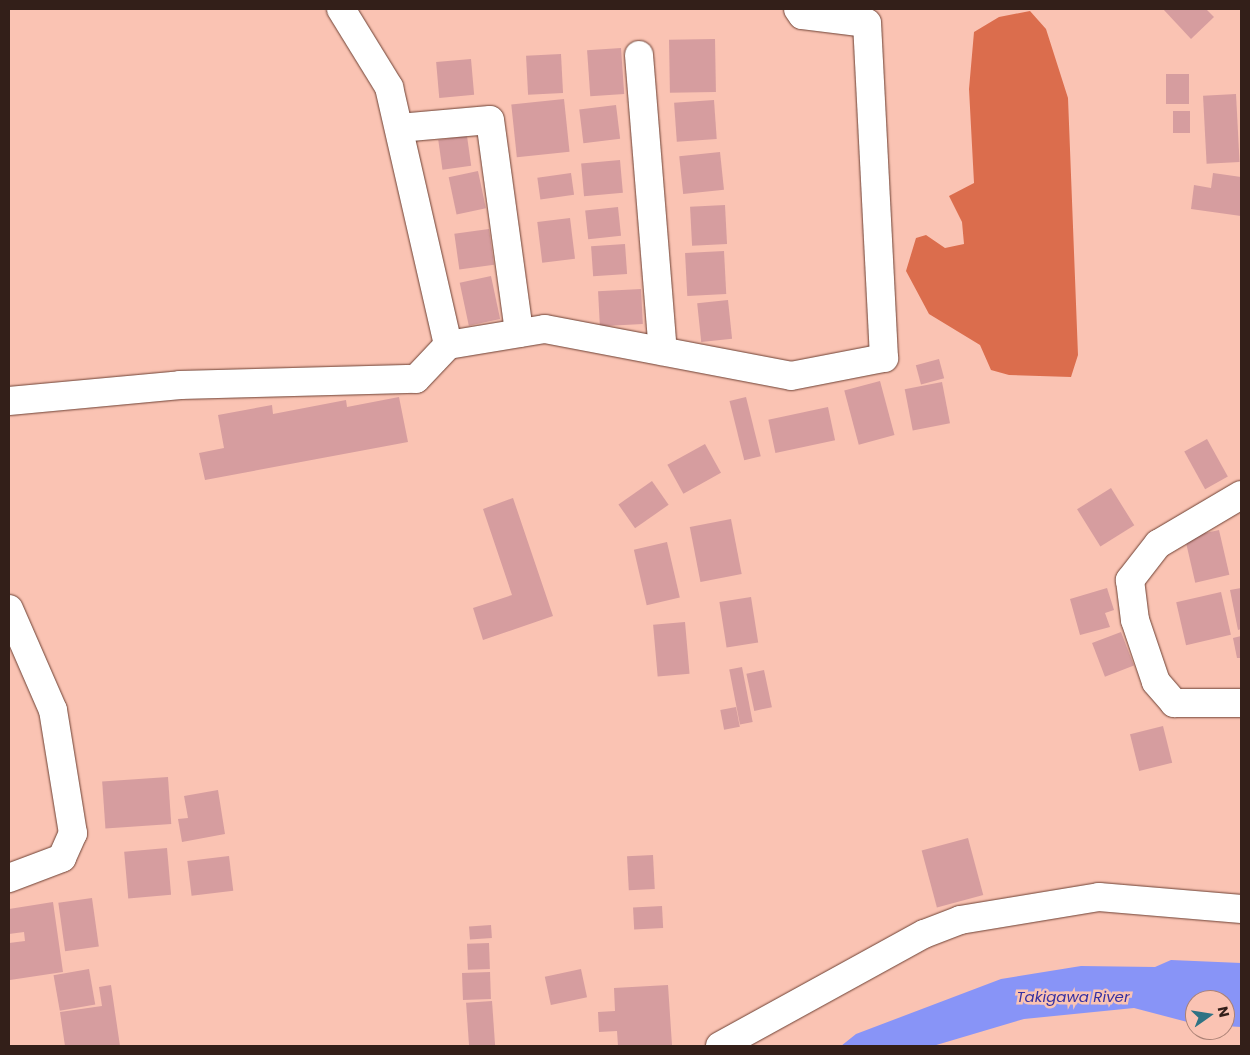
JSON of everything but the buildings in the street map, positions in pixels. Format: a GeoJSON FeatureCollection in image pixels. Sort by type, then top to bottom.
{"type":"FeatureCollection","features":[{"type":"Feature","properties":{"kind":"street"},"geometry":{"type":"LineString","coordinates":[[341,9],[389,87],[448,345]]}},
{"type":"Feature","properties":{"kind":"street"},"geometry":{"type":"LineString","coordinates":[[9,401],[180,385],[416,380],[448,345],[545,329],[790,376],[884,358],[867,23],[802,15],[798,9]]}},
{"type":"Feature","properties":{"kind":"street"},"geometry":{"type":"LineString","coordinates":[[639,55],[663,351]]}},
{"type":"Feature","properties":{"kind":"street"},"geometry":{"type":"LineString","coordinates":[[398,128],[490,120],[519,333]]}},
{"type":"Feature","properties":{"kind":"street"},"geometry":{"type":"LineString","coordinates":[[1241,495],[1158,544],[1130,580],[1135,620],[1156,682],[1174,703],[1241,703]]}},
{"type":"Feature","properties":{"kind":"street"},"geometry":{"type":"LineString","coordinates":[[9,609],[53,710],[73,833],[62,858],[9,878]]}},
{"type":"Feature","properties":{"kind":"street"},"geometry":{"type":"LineString","coordinates":[[720,1046],[924,934],[960,920],[1099,897],[1241,910]]}},
{"type":"Feature","properties":{"kind":"shaded area"},"geometry":{"type":"Polygon","coordinates":[[[1030,11],[1046,29],[1068,98],[1078,355],[1071,377],[1009,375],[991,370],[980,345],[929,314],[906,271],[916,238],[926,235],[945,248],[964,244],[962,222],[949,196],[974,183],[969,89],[974,32],[999,17],[1030,11]]]}},
{"type":"Feature","properties":{"kind":"water","name":"Takigawa River"},"geometry":{"type":"Polygon","coordinates":[[[1171,960],[1241,963],[1241,1027],[1235,1027],[1235,990],[1185,990],[1185,1021],[1134,1008],[1024,1019],[933,1046],[841,1046],[856,1034],[1001,979],[1081,966],[1155,967],[1171,960]]]}}]}
